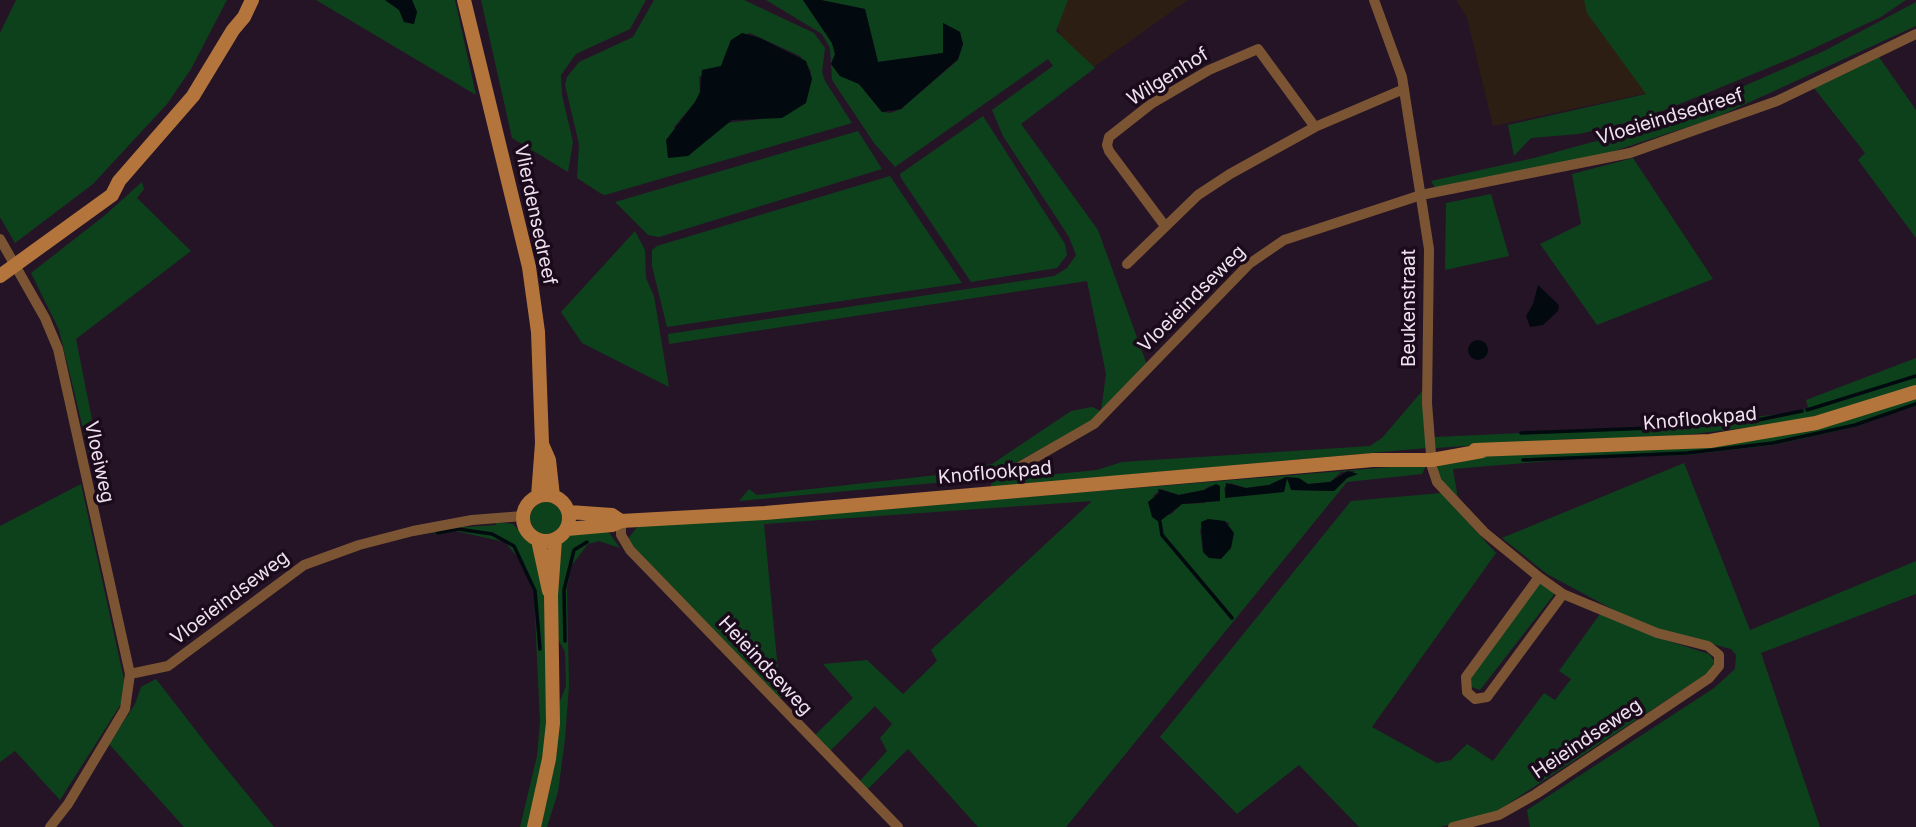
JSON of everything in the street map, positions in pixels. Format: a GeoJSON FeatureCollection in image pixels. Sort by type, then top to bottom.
{"type":"FeatureCollection","features":[{"type":"Feature","properties":{"kind":"main road"},"geometry":{"type":"LineString","coordinates":[[233,30],[244,0]]}},
{"type":"Feature","properties":{"kind":"main road"},"geometry":{"type":"LineString","coordinates":[[0,276],[112,195],[119,181],[193,96],[252,0]]}},
{"type":"Feature","properties":{"kind":"main road","name":"Vlierdensedreef"},"geometry":{"type":"LineString","coordinates":[[464,0],[529,267],[538,332],[542,443],[549,460],[545,496]]}},
{"type":"Feature","properties":{"kind":"main road","name":"Knoflookpad"},"geometry":{"type":"LineString","coordinates":[[567,529],[612,525],[621,521],[765,513],[1482,451],[1710,441],[1816,423],[1916,392]]}},
{"type":"Feature","properties":{"kind":"main road"},"geometry":{"type":"LineString","coordinates":[[538,540],[555,540],[567,529],[569,512],[560,499],[545,496],[528,504],[523,516],[527,531],[538,540],[551,595]]}},
{"type":"Feature","properties":{"kind":"main road","name":"Knoflookpad"},"geometry":{"type":"LineString","coordinates":[[569,512],[612,515],[621,521]]}},
{"type":"Feature","properties":{"kind":"main road"},"geometry":{"type":"LineString","coordinates":[[534,827],[549,759],[553,723],[551,595],[555,540]]}},
{"type":"Feature","properties":{"kind":"street","name":"Beukenstraat"},"geometry":{"type":"LineString","coordinates":[[1374,0],[1389,36],[1404,89],[1429,248],[1426,384],[1431,456],[1437,482],[1463,511],[1539,578],[1563,594],[1657,633],[1708,646],[1719,655]]}},
{"type":"Feature","properties":{"kind":"street","name":"Vloeieindsedreef"},"geometry":{"type":"LineString","coordinates":[[1421,195],[1630,153],[1777,101],[1916,34]]}},
{"type":"Feature","properties":{"kind":"street","name":"Wilgenhof"},"geometry":{"type":"LineString","coordinates":[[1165,226],[1107,145],[1109,137],[1151,104],[1209,70],[1258,49],[1315,127]]}},
{"type":"Feature","properties":{"kind":"street"},"geometry":{"type":"LineString","coordinates":[[1127,264],[1198,195],[1230,174],[1315,127],[1404,89]]}},
{"type":"Feature","properties":{"kind":"street","name":"Vloeieindseweg"},"geometry":{"type":"LineString","coordinates":[[1012,471],[1094,424],[1249,264],[1268,249],[1313,228],[1421,195]]}},
{"type":"Feature","properties":{"kind":"street","name":"Vloeiweg"},"geometry":{"type":"LineString","coordinates":[[0,239],[45,318],[58,349],[130,674]]}},
{"type":"Feature","properties":{"kind":"street","name":"Vloeieindseweg"},"geometry":{"type":"LineString","coordinates":[[130,674],[167,666],[304,565],[359,545],[413,531],[472,520],[523,516]]}},
{"type":"Feature","properties":{"kind":"street","name":"Heieindseweg"},"geometry":{"type":"LineString","coordinates":[[621,521],[621,535],[630,550],[898,827]]}},
{"type":"Feature","properties":{"kind":"street"},"geometry":{"type":"LineString","coordinates":[[1539,578],[1466,677],[1467,692],[1475,699],[1487,697],[1563,594]]}},
{"type":"Feature","properties":{"kind":"street","name":"Heieindseweg"},"geometry":{"type":"LineString","coordinates":[[1453,827],[1499,815],[1536,794],[1709,678],[1719,666],[1719,655]]}},
{"type":"Feature","properties":{"kind":"street"},"geometry":{"type":"LineString","coordinates":[[50,827],[68,804],[125,709],[130,674]]}},
{"type":"Feature","properties":{"kind":"shaded area"},"geometry":{"type":"Polygon","coordinates":[[[385,0],[412,0],[417,12],[414,24],[404,22],[399,10],[385,0]]]}},
{"type":"Feature","properties":{"kind":"shaded area"},"geometry":{"type":"Polygon","coordinates":[[[803,0],[821,0],[865,9],[878,62],[943,53],[943,23],[960,32],[963,44],[958,59],[901,109],[882,112],[859,84],[840,76],[831,64],[835,54],[832,43],[803,0]]]}},
{"type":"Feature","properties":{"kind":"shaded area"},"geometry":{"type":"Polygon","coordinates":[[[1057,0],[1188,0],[1081,76],[1065,53],[1053,11],[1057,0]]]}},
{"type":"Feature","properties":{"kind":"shaded area"},"geometry":{"type":"Polygon","coordinates":[[[1456,0],[1586,0],[1652,92],[1493,126],[1467,18],[1456,0]]]}},
{"type":"Feature","properties":{"kind":"shaded area"},"geometry":{"type":"Polygon","coordinates":[[[742,33],[760,38],[806,61],[812,79],[806,103],[782,118],[732,120],[688,156],[668,158],[666,140],[695,102],[700,92],[702,70],[721,66],[731,40],[742,33]]]}},
{"type":"Feature","properties":{"kind":"shaded area"},"geometry":{"type":"Polygon","coordinates":[[[1538,285],[1559,305],[1558,311],[1543,325],[1530,327],[1526,316],[1533,304],[1538,285]]]}},
{"type":"Feature","properties":{"kind":"shaded area"},"geometry":{"type":"Polygon","coordinates":[[[1478,340],[1485,343],[1488,350],[1485,357],[1478,360],[1471,357],[1468,350],[1471,343],[1478,340]]]}},
{"type":"Feature","properties":{"kind":"shaded area"},"geometry":{"type":"Polygon","coordinates":[[[1348,471],[1358,474],[1347,478],[1334,491],[1291,490],[1287,478],[1284,492],[1225,498],[1226,483],[1246,488],[1269,485],[1286,477],[1299,478],[1308,484],[1330,482],[1348,471]]]}},
{"type":"Feature","properties":{"kind":"shaded area"},"geometry":{"type":"Polygon","coordinates":[[[1216,484],[1220,486],[1220,501],[1182,504],[1159,522],[1152,517],[1148,502],[1159,493],[1158,489],[1179,495],[1204,490],[1216,484]]]}},
{"type":"Feature","properties":{"kind":"shaded area"},"geometry":{"type":"Polygon","coordinates":[[[1208,519],[1225,521],[1234,533],[1231,548],[1221,559],[1209,558],[1203,552],[1201,522],[1208,519]]]}},
{"type":"Feature","properties":{"kind":"green space"},"geometry":{"type":"Polygon","coordinates":[[[16,0],[227,0],[191,69],[167,104],[93,184],[15,243],[0,217],[0,33],[16,0]]]}},
{"type":"Feature","properties":{"kind":"green space"},"geometry":{"type":"Polygon","coordinates":[[[316,0],[385,0],[400,10],[404,22],[413,24],[417,12],[412,0],[455,0],[476,95],[316,0]]]}},
{"type":"Feature","properties":{"kind":"green space"},"geometry":{"type":"Polygon","coordinates":[[[481,0],[646,0],[630,29],[576,54],[561,75],[562,95],[573,142],[568,172],[512,138],[481,0]]]}},
{"type":"Feature","properties":{"kind":"green space"},"geometry":{"type":"Polygon","coordinates":[[[654,0],[744,0],[814,33],[825,48],[822,72],[825,81],[852,123],[605,195],[577,178],[579,144],[565,85],[567,77],[579,62],[633,37],[654,0]],[[750,33],[731,40],[721,66],[699,77],[700,93],[674,127],[688,156],[725,123],[761,119],[812,79],[810,69],[800,56],[750,33]]]}},
{"type":"Feature","properties":{"kind":"green space"},"geometry":{"type":"Polygon","coordinates":[[[766,0],[803,0],[832,43],[835,54],[831,64],[830,48],[822,34],[766,0]]]}},
{"type":"Feature","properties":{"kind":"green space"},"geometry":{"type":"Polygon","coordinates":[[[821,0],[1068,0],[1056,31],[1095,68],[1021,124],[1098,230],[1147,365],[1120,393],[1091,421],[988,478],[739,501],[749,489],[757,495],[937,475],[992,464],[1071,411],[1092,407],[1101,411],[1106,374],[1087,281],[669,344],[668,334],[1054,276],[1067,268],[1076,255],[1069,237],[1003,136],[992,110],[1053,66],[1048,59],[895,167],[874,143],[832,80],[831,64],[840,76],[859,84],[882,112],[891,113],[901,109],[958,60],[963,44],[960,32],[943,23],[943,53],[878,62],[865,9],[821,0]]]}},
{"type":"Feature","properties":{"kind":"green space"},"geometry":{"type":"Polygon","coordinates":[[[1584,0],[1906,0],[1881,17],[1797,56],[1707,93],[1639,120],[1579,134],[1531,138],[1514,156],[1508,125],[1646,94],[1587,13],[1584,0]]]}},
{"type":"Feature","properties":{"kind":"green space"},"geometry":{"type":"Polygon","coordinates":[[[1916,2],[1916,26],[1715,118],[1605,154],[1435,188],[1431,181],[1534,158],[1655,125],[1824,51],[1916,2]]]}},
{"type":"Feature","properties":{"kind":"green space"},"geometry":{"type":"Polygon","coordinates":[[[1879,57],[1916,110],[1916,238],[1858,160],[1865,153],[1814,88],[1879,57]]]}},
{"type":"Feature","properties":{"kind":"green space"},"geometry":{"type":"Polygon","coordinates":[[[983,116],[1065,244],[1067,255],[1057,268],[971,282],[901,178],[900,174],[983,116]]]}},
{"type":"Feature","properties":{"kind":"green space"},"geometry":{"type":"Polygon","coordinates":[[[858,131],[882,169],[659,237],[648,235],[615,202],[858,131]]]}},
{"type":"Feature","properties":{"kind":"green space"},"geometry":{"type":"Polygon","coordinates":[[[1633,158],[1713,279],[1597,325],[1540,244],[1581,224],[1572,174],[1633,158]]]}},
{"type":"Feature","properties":{"kind":"green space"},"geometry":{"type":"Polygon","coordinates":[[[890,176],[962,283],[667,327],[652,266],[652,250],[657,246],[890,176]]]}},
{"type":"Feature","properties":{"kind":"green space"},"geometry":{"type":"Polygon","coordinates":[[[142,182],[144,189],[137,198],[191,251],[76,339],[102,470],[97,486],[59,330],[31,273],[104,216],[142,182]]]}},
{"type":"Feature","properties":{"kind":"green space"},"geometry":{"type":"Polygon","coordinates":[[[1491,194],[1509,256],[1445,270],[1446,203],[1491,194]]]}},
{"type":"Feature","properties":{"kind":"green space"},"geometry":{"type":"Polygon","coordinates":[[[635,231],[645,250],[646,278],[654,296],[669,387],[582,343],[561,312],[635,231]]]}},
{"type":"Feature","properties":{"kind":"green space"},"geometry":{"type":"Polygon","coordinates":[[[1916,358],[1916,385],[1839,411],[1785,423],[1661,438],[1571,439],[1435,448],[1434,437],[1677,426],[1789,413],[1808,408],[1806,400],[1916,358]]]}},
{"type":"Feature","properties":{"kind":"green space"},"geometry":{"type":"Polygon","coordinates":[[[1423,390],[1427,448],[991,487],[991,483],[1016,472],[1037,476],[1097,470],[1122,462],[1370,446],[1382,438],[1423,390]]]}},
{"type":"Feature","properties":{"kind":"green space"},"geometry":{"type":"Polygon","coordinates":[[[1916,397],[1916,406],[1855,427],[1774,445],[1687,455],[1585,458],[1453,469],[1458,499],[1444,484],[1438,472],[1438,462],[1497,455],[1701,446],[1916,397]]]}},
{"type":"Feature","properties":{"kind":"green space"},"geometry":{"type":"Polygon","coordinates":[[[1684,463],[1750,630],[1916,561],[1916,594],[1761,653],[1820,827],[1530,827],[1527,810],[1714,688],[1735,669],[1736,655],[1731,649],[1659,630],[1629,618],[1547,574],[1502,538],[1684,463]]]}},
{"type":"Feature","properties":{"kind":"green space"},"geometry":{"type":"Polygon","coordinates":[[[1427,464],[1422,474],[1347,482],[1066,827],[978,827],[908,749],[867,790],[859,782],[887,751],[880,738],[892,724],[875,706],[830,751],[815,735],[853,698],[823,664],[867,660],[903,694],[937,661],[931,650],[1092,501],[764,524],[783,695],[779,699],[627,540],[638,526],[735,521],[1427,464]],[[1355,471],[1341,472],[1330,482],[1308,484],[1286,477],[1269,485],[1246,488],[1230,483],[1224,488],[1225,493],[1284,492],[1287,478],[1292,490],[1334,491],[1355,471]],[[1211,485],[1204,490],[1178,495],[1161,489],[1153,496],[1170,515],[1182,504],[1205,503],[1211,485]],[[1208,519],[1200,530],[1203,552],[1230,523],[1208,519]]]}},
{"type":"Feature","properties":{"kind":"green space"},"geometry":{"type":"Polygon","coordinates":[[[81,484],[125,684],[121,704],[60,800],[15,751],[0,762],[0,526],[81,484]]]}},
{"type":"Feature","properties":{"kind":"green space"},"geometry":{"type":"Polygon","coordinates":[[[1441,493],[1496,553],[1372,727],[1437,763],[1451,760],[1467,744],[1493,761],[1544,693],[1555,700],[1571,679],[1559,671],[1600,614],[1653,636],[1709,654],[1716,663],[1714,669],[1488,817],[1439,827],[1359,827],[1299,765],[1237,814],[1160,737],[1351,501],[1441,493]]]}},
{"type":"Feature","properties":{"kind":"green space"},"geometry":{"type":"Polygon","coordinates":[[[546,502],[557,507],[562,518],[557,529],[546,534],[535,529],[530,518],[535,507],[546,502]]]}},
{"type":"Feature","properties":{"kind":"green space"},"geometry":{"type":"Polygon","coordinates":[[[496,522],[513,524],[536,549],[545,604],[548,686],[545,757],[529,827],[520,827],[537,756],[540,722],[534,594],[519,559],[505,542],[455,531],[435,535],[433,529],[496,525],[496,522]]]}},
{"type":"Feature","properties":{"kind":"green space"},"geometry":{"type":"Polygon","coordinates":[[[608,531],[620,548],[599,541],[588,544],[572,565],[567,588],[569,686],[565,739],[558,792],[547,827],[541,827],[556,758],[560,701],[566,686],[565,652],[558,639],[556,599],[562,542],[572,532],[608,531]]]}},
{"type":"Feature","properties":{"kind":"green space"},"geometry":{"type":"Polygon","coordinates":[[[1541,582],[1555,591],[1553,596],[1480,690],[1466,685],[1541,582]]]}},
{"type":"Feature","properties":{"kind":"green space"},"geometry":{"type":"Polygon","coordinates":[[[156,679],[274,827],[184,827],[109,744],[135,704],[141,687],[156,679]]]}},
{"type":"Feature","properties":{"kind":"waterway"},"geometry":{"type":"LineString","coordinates":[[1807,410],[1916,376]]}},
{"type":"Feature","properties":{"kind":"waterway"},"geometry":{"type":"LineString","coordinates":[[1523,460],[1687,453],[1773,443],[1855,425],[1916,404]]}},
{"type":"Feature","properties":{"kind":"waterway"},"geometry":{"type":"LineString","coordinates":[[1521,433],[1678,427],[1758,420],[1802,411]]}},
{"type":"Feature","properties":{"kind":"waterway"},"geometry":{"type":"LineString","coordinates":[[1160,522],[1162,535],[1232,618]]}},
{"type":"Feature","properties":{"kind":"waterway"},"geometry":{"type":"LineString","coordinates":[[437,533],[458,529],[492,534],[514,546],[535,591],[540,649]]}},
{"type":"Feature","properties":{"kind":"waterway"},"geometry":{"type":"LineString","coordinates":[[565,641],[564,590],[574,550],[587,542]]}}]}
